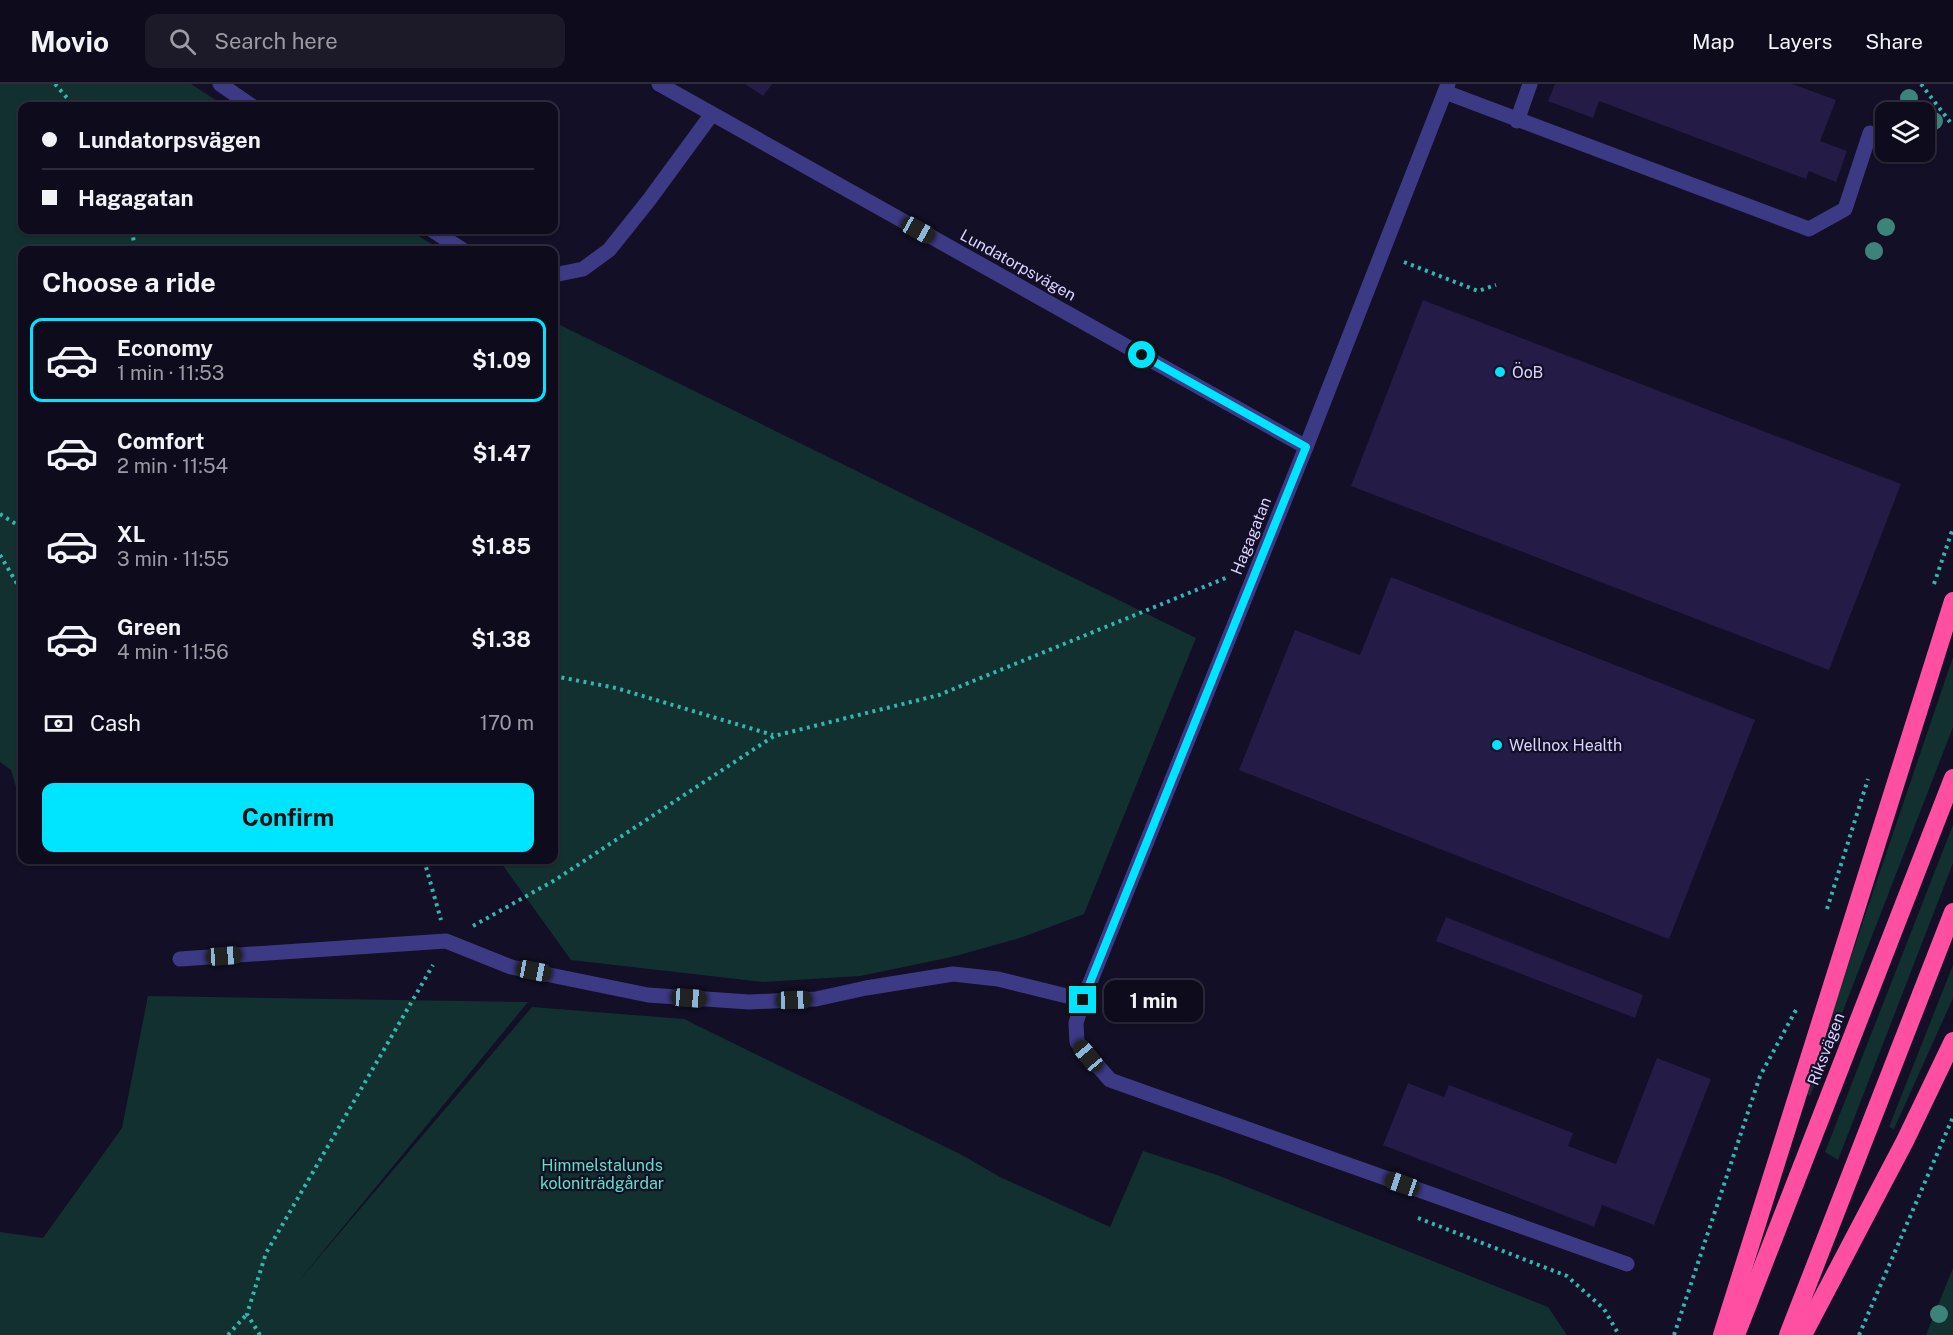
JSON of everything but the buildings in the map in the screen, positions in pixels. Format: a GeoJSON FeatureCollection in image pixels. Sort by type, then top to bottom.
{"type":"FeatureCollection","features":[{"type":"Feature","properties":{"kind":"highway"},"geometry":{"type":"LineString","coordinates":[[1722,1335],[1953,601]]}},
{"type":"Feature","properties":{"kind":"highway","name":"Riksvägen"},"geometry":{"type":"LineString","coordinates":[[1736,1335],[1953,778]]}},
{"type":"Feature","properties":{"kind":"highway"},"geometry":{"type":"LineString","coordinates":[[1788,1335],[1953,912]]}},
{"type":"Feature","properties":{"kind":"highway"},"geometry":{"type":"LineString","coordinates":[[1803,1335],[1905,1141],[1953,1041]]}},
{"type":"Feature","properties":{"kind":"street"},"geometry":{"type":"LineString","coordinates":[[220,84],[246,102]]}},
{"type":"Feature","properties":{"kind":"street","name":"Lundatorpsvägen"},"geometry":{"type":"LineString","coordinates":[[659,84],[1306,447]]}},
{"type":"Feature","properties":{"kind":"street"},"geometry":{"type":"LineString","coordinates":[[1517,121],[1530,84]]}},
{"type":"Feature","properties":{"kind":"street"},"geometry":{"type":"LineString","coordinates":[[1446,88],[1517,121],[1809,229],[1845,209],[1870,133]]}},
{"type":"Feature","properties":{"kind":"street","name":"Hagagatan"},"geometry":{"type":"LineString","coordinates":[[1446,88],[1306,447],[1083,1000],[1076,1023],[1077,1042],[1110,1080],[1627,1264]]}},
{"type":"Feature","properties":{"kind":"street"},"geometry":{"type":"LineString","coordinates":[[558,274],[583,269],[609,250],[712,114]]}},
{"type":"Feature","properties":{"kind":"street"},"geometry":{"type":"LineString","coordinates":[[438,234],[457,246]]}},
{"type":"Feature","properties":{"kind":"street"},"geometry":{"type":"LineString","coordinates":[[180,959],[446,941],[511,967],[648,995],[750,1002],[816,999],[866,988],[953,974],[998,979],[1083,1000]]}},
{"type":"Feature","properties":{"kind":"path"},"geometry":{"type":"LineString","coordinates":[[56,84],[71,102]]}},
{"type":"Feature","properties":{"kind":"path"},"geometry":{"type":"LineString","coordinates":[[1921,84],[1952,122]]}},
{"type":"Feature","properties":{"kind":"path"},"geometry":{"type":"LineString","coordinates":[[1381,253],[1478,291],[1496,285]]}},
{"type":"Feature","properties":{"kind":"path"},"geometry":{"type":"LineString","coordinates":[[0,514],[18,525]]}},
{"type":"Feature","properties":{"kind":"path"},"geometry":{"type":"LineString","coordinates":[[1930,594],[1953,528]]}},
{"type":"Feature","properties":{"kind":"path"},"geometry":{"type":"LineString","coordinates":[[0,555],[18,585]]}},
{"type":"Feature","properties":{"kind":"path"},"geometry":{"type":"LineString","coordinates":[[228,1335],[247,1314],[266,1253],[446,941],[555,880],[774,736],[939,695],[1258,566]]}},
{"type":"Feature","properties":{"kind":"path"},"geometry":{"type":"LineString","coordinates":[[558,677],[616,688],[774,736]]}},
{"type":"Feature","properties":{"kind":"path"},"geometry":{"type":"LineString","coordinates":[[1825,917],[1870,772]]}},
{"type":"Feature","properties":{"kind":"path"},"geometry":{"type":"LineString","coordinates":[[425,864],[446,941]]}},
{"type":"Feature","properties":{"kind":"path"},"geometry":{"type":"LineString","coordinates":[[1674,1335],[1760,1076],[1798,1006]]}},
{"type":"Feature","properties":{"kind":"path"},"geometry":{"type":"LineString","coordinates":[[1859,1335],[1953,1117]]}},
{"type":"Feature","properties":{"kind":"path"},"geometry":{"type":"LineString","coordinates":[[247,1314],[260,1335]]}},
{"type":"Feature","properties":{"kind":"green space"},"geometry":{"type":"Polygon","coordinates":[[[0,84],[191,84],[219,102],[18,102],[18,234],[415,234],[435,246],[18,246],[18,794],[11,770],[0,762],[0,84]]]}},
{"type":"Feature","properties":{"kind":"green space"},"geometry":{"type":"Polygon","coordinates":[[[558,324],[1196,638],[1084,914],[1023,937],[952,957],[860,976],[763,982],[571,960],[502,864],[558,864],[558,324]]]}},
{"type":"Feature","properties":{"kind":"green space"},"geometry":{"type":"Polygon","coordinates":[[[1953,657],[1953,727],[1810,1096],[1805,1092],[1953,657]]]}},
{"type":"Feature","properties":{"kind":"green space"},"geometry":{"type":"Polygon","coordinates":[[[1953,825],[1953,863],[1838,1160],[1825,1152],[1953,825]]]}},
{"type":"Feature","properties":{"kind":"green space"},"geometry":{"type":"Polygon","coordinates":[[[1953,965],[1953,998],[1894,1129],[1889,1127],[1953,965]]]}},
{"type":"Feature","properties":{"kind":"green space","name":"Himmelstalunds koloniträdgårdar"},"geometry":{"type":"Polygon","coordinates":[[[148,996],[528,1002],[297,1283],[532,1007],[684,1019],[962,1155],[1000,1177],[1110,1227],[1143,1151],[1217,1175],[1548,1307],[1567,1335],[0,1335],[0,1232],[43,1238],[122,1128],[148,996]]]}},
{"type":"Feature","properties":{"kind":"green space"},"geometry":{"type":"Polygon","coordinates":[[[1953,1268],[1953,1335],[1926,1335],[1953,1268]]]}},
{"type":"Feature","properties":{"kind":"place","name":"ÖoB"},"geometry":{"type":"Point","coordinates":[1500,372]}},
{"type":"Feature","properties":{"kind":"place","name":"Wellnox Health"},"geometry":{"type":"Point","coordinates":[1497,745]}},
{"type":"Feature","properties":{"kind":"route"},"geometry":{"type":"LineString","coordinates":[[1083,1000],[1306,447],[1142,355]]}}]}
